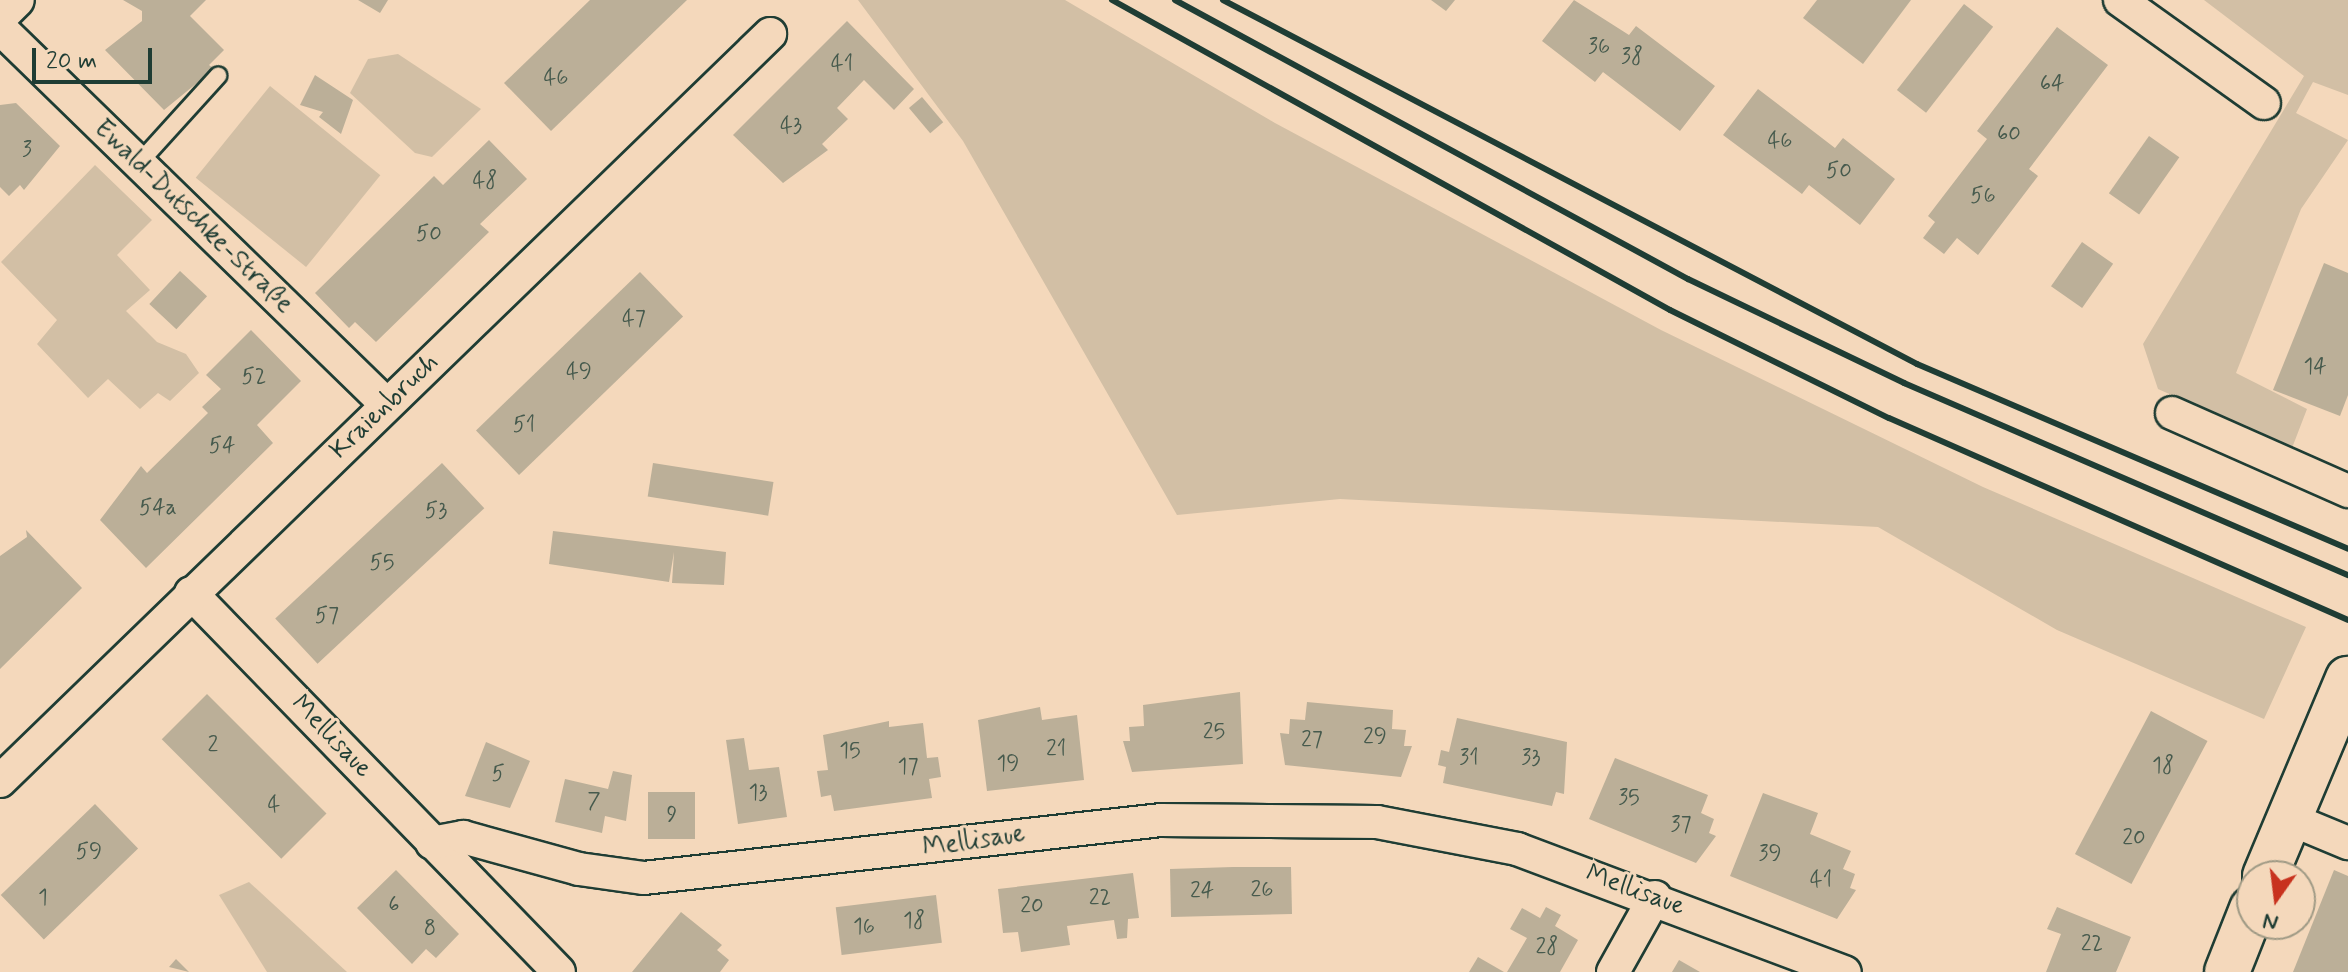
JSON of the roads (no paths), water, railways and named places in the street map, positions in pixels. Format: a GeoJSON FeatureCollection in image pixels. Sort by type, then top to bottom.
{"type":"FeatureCollection","features":[{"type":"Feature","properties":{"kind":"main road"},"geometry":{"type":"LineString","coordinates":[[2272,860],[2348,679]]}},
{"type":"Feature","properties":{"kind":"main road"},"geometry":{"type":"LineString","coordinates":[[2227,972],[2240,940]]}},
{"type":"Feature","properties":{"kind":"street"},"geometry":{"type":"LineString","coordinates":[[0,18],[18,0]]}},
{"type":"Feature","properties":{"kind":"street"},"geometry":{"type":"LineString","coordinates":[[2120,0],[2264,103]]}},
{"type":"Feature","properties":{"kind":"street","name":"Ewald-Dutschke-Straße"},"geometry":{"type":"LineString","coordinates":[[0,28],[387,405]]}},
{"type":"Feature","properties":{"kind":"street","name":"Kraienbruch"},"geometry":{"type":"LineString","coordinates":[[0,781],[770,34]]}},
{"type":"Feature","properties":{"kind":"street"},"geometry":{"type":"LineString","coordinates":[[2172,413],[2348,491]]}},
{"type":"Feature","properties":{"kind":"street","name":"Mellisaue"},"geometry":{"type":"LineString","coordinates":[[191,593],[432,843],[463,837],[579,869],[644,878],[1161,820],[1377,822],[1517,849],[1655,897],[1845,972]]}},
{"type":"Feature","properties":{"kind":"street"},"geometry":{"type":"LineString","coordinates":[[2290,819],[2348,843]]}},
{"type":"Feature","properties":{"kind":"street"},"geometry":{"type":"LineString","coordinates":[[432,843],[559,972]]}},
{"type":"Feature","properties":{"kind":"street"},"geometry":{"type":"LineString","coordinates":[[1613,972],[1655,897]]}},
{"type":"Feature","properties":{"kind":"lane"},"geometry":{"type":"LineString","coordinates":[[139,163],[218,76]]}},
{"type":"Feature","properties":{"kind":"railway"},"geometry":{"type":"LineString","coordinates":[[1112,0],[1670,310],[1889,418],[2348,620]]}},
{"type":"Feature","properties":{"kind":"railway"},"geometry":{"type":"LineString","coordinates":[[1175,0],[1688,279],[1904,383],[2348,575]]}},
{"type":"Feature","properties":{"kind":"railway"},"geometry":{"type":"LineString","coordinates":[[1223,0],[1917,364],[2348,549]]}}]}
